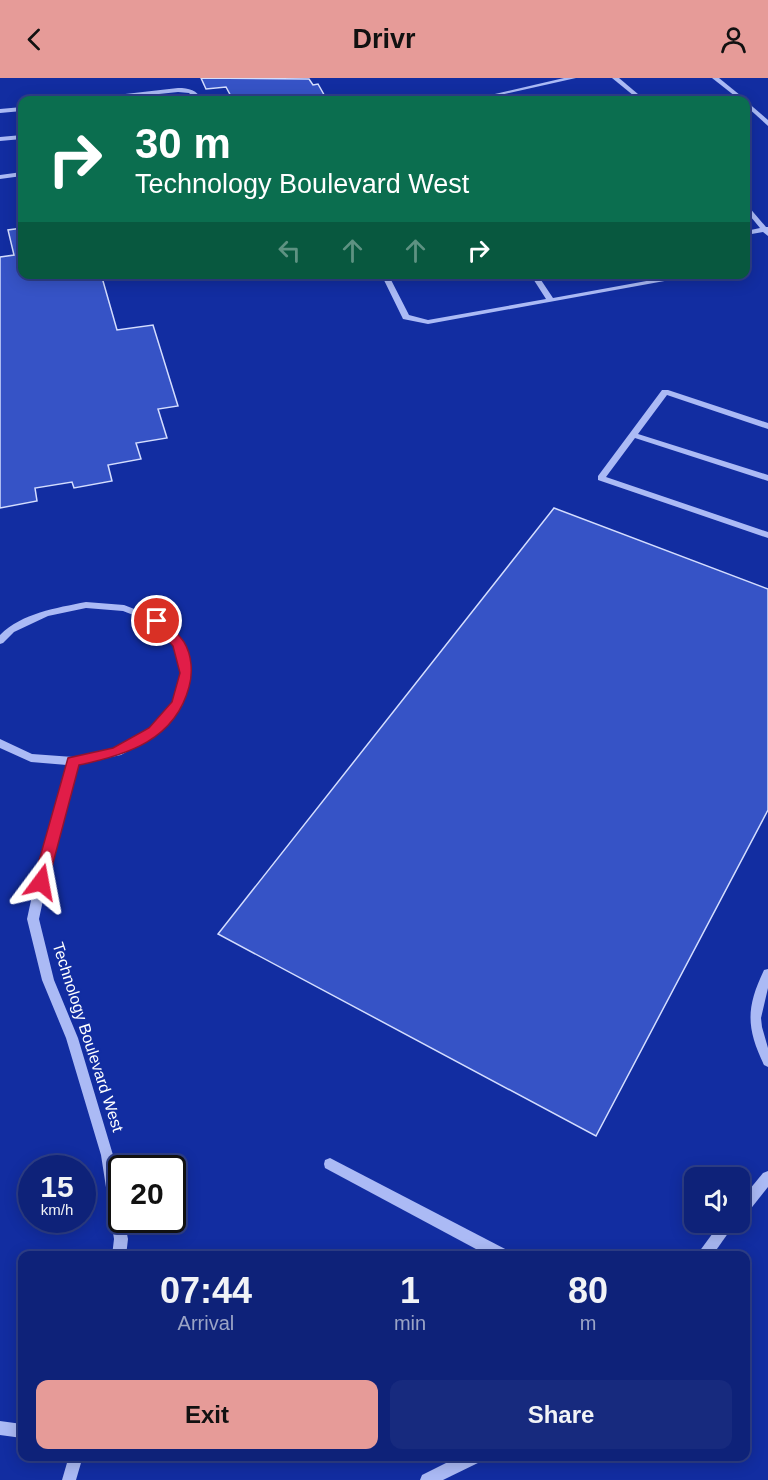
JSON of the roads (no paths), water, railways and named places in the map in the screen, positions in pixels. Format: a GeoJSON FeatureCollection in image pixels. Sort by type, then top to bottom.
{"type":"FeatureCollection","features":[{"type":"Feature","properties":{"kind":"street"},"geometry":{"type":"LineString","coordinates":[[494,96],[573,78]]}},
{"type":"Feature","properties":{"kind":"street"},"geometry":{"type":"LineString","coordinates":[[615,78],[637,96]]}},
{"type":"Feature","properties":{"kind":"street"},"geometry":{"type":"LineString","coordinates":[[715,78],[737,96]]}},
{"type":"Feature","properties":{"kind":"street"},"geometry":{"type":"LineString","coordinates":[[125,96],[178,90],[188,90],[197,96]]}},
{"type":"Feature","properties":{"kind":"street"},"geometry":{"type":"LineString","coordinates":[[750,108],[768,124]]}},
{"type":"Feature","properties":{"kind":"street"},"geometry":{"type":"LineString","coordinates":[[0,111],[18,109]]}},
{"type":"Feature","properties":{"kind":"street"},"geometry":{"type":"LineString","coordinates":[[0,139],[18,137]]}},
{"type":"Feature","properties":{"kind":"street"},"geometry":{"type":"LineString","coordinates":[[0,177],[18,175]]}},
{"type":"Feature","properties":{"kind":"street"},"geometry":{"type":"LineString","coordinates":[[750,212],[767,231]]}},
{"type":"Feature","properties":{"kind":"street"},"geometry":{"type":"LineString","coordinates":[[750,233],[767,231]]}},
{"type":"Feature","properties":{"kind":"street"},"geometry":{"type":"LineString","coordinates":[[387,279],[406,317],[428,322],[672,279]]}},
{"type":"Feature","properties":{"kind":"street"},"geometry":{"type":"LineString","coordinates":[[536,279],[551,301]]}},
{"type":"Feature","properties":{"kind":"street"},"geometry":{"type":"LineString","coordinates":[[768,426],[665,392],[601,478],[768,535]]}},
{"type":"Feature","properties":{"kind":"street"},"geometry":{"type":"LineString","coordinates":[[634,435],[768,478]]}},
{"type":"Feature","properties":{"kind":"street"},"geometry":{"type":"LineString","coordinates":[[0,641],[10,630],[46,612],[86,605],[124,608],[157,621],[179,644],[186,673],[178,704],[153,732],[117,752],[73,761],[31,758],[0,743]]}},
{"type":"Feature","properties":{"kind":"street","name":"Technology Boulevard West"},"geometry":{"type":"LineString","coordinates":[[73,761],[45,863],[33,919],[48,980],[72,1038],[107,1155],[121,1239],[120,1251]]}},
{"type":"Feature","properties":{"kind":"street"},"geometry":{"type":"LineString","coordinates":[[768,974],[756,999],[754,1019],[758,1042],[768,1061]]}},
{"type":"Feature","properties":{"kind":"street"},"geometry":{"type":"LineString","coordinates":[[330,1164],[495,1251]]}},
{"type":"Feature","properties":{"kind":"street"},"geometry":{"type":"LineString","coordinates":[[750,1199],[768,1177]]}},
{"type":"Feature","properties":{"kind":"street"},"geometry":{"type":"LineString","coordinates":[[707,1251],[721,1233]]}},
{"type":"Feature","properties":{"kind":"street"},"geometry":{"type":"LineString","coordinates":[[0,1428],[18,1430]]}},
{"type":"Feature","properties":{"kind":"street"},"geometry":{"type":"LineString","coordinates":[[69,1480],[75,1461]]}},
{"type":"Feature","properties":{"kind":"street"},"geometry":{"type":"LineString","coordinates":[[427,1480],[467,1461]]}}]}
